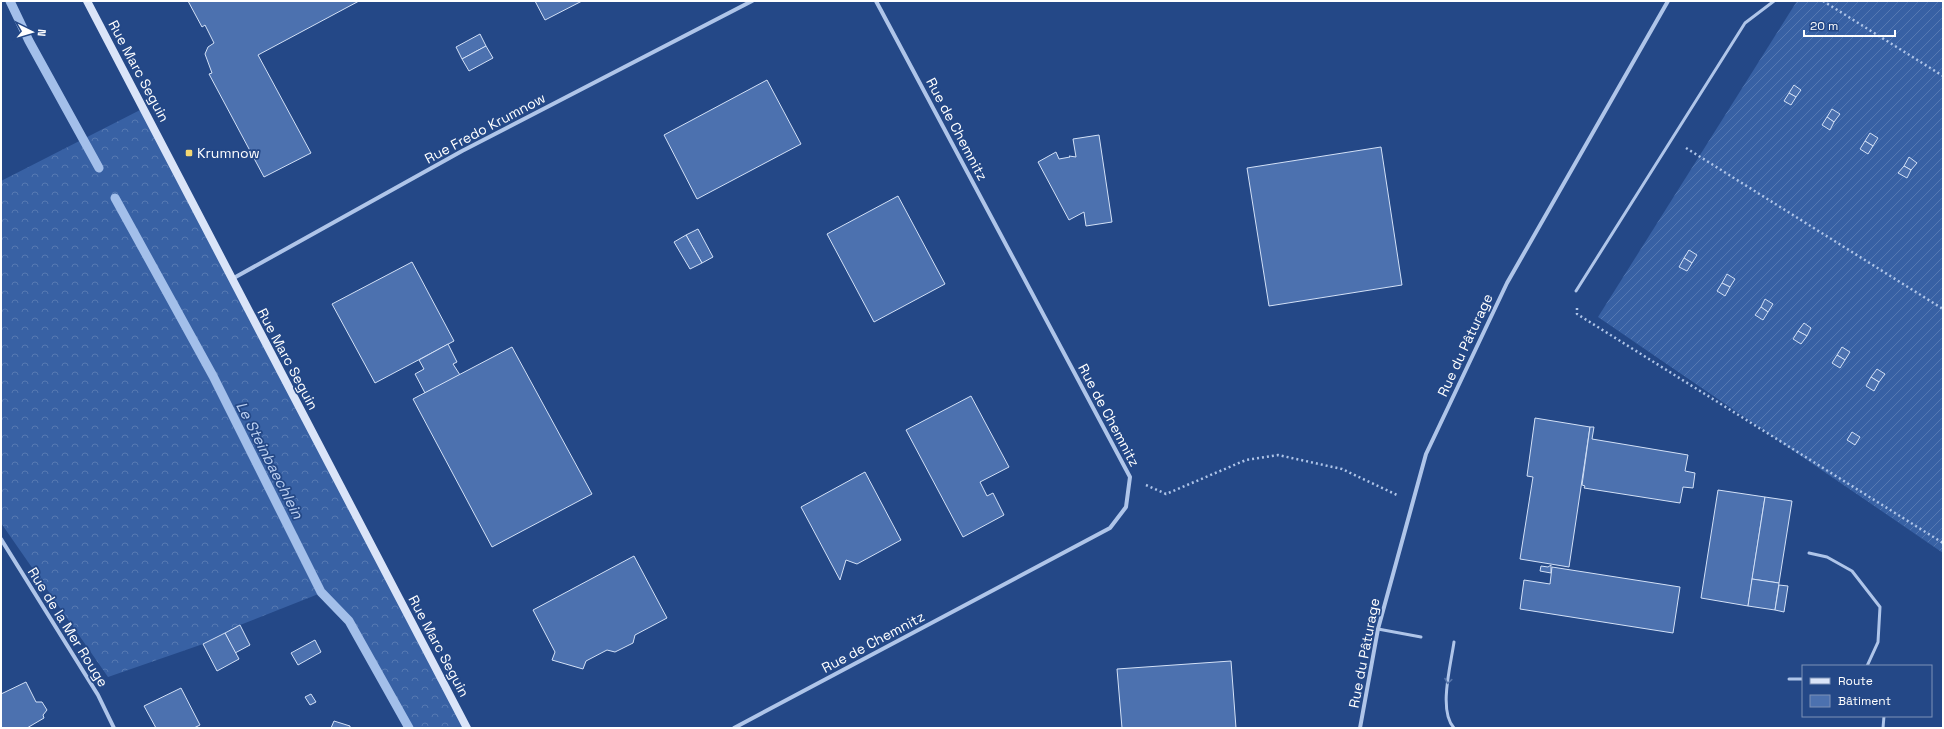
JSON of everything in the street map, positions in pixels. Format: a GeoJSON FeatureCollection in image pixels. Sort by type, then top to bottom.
{"type":"FeatureCollection","features":[{"type":"Feature","properties":{"kind":"street","name":"Rue Marc Seguin"},"geometry":{"type":"LineString","coordinates":[[87,1],[467,728]]}},
{"type":"Feature","properties":{"kind":"street","name":"Rue Fredo Krumnow"},"geometry":{"type":"LineString","coordinates":[[231,279],[462,151],[752,1]]}},
{"type":"Feature","properties":{"kind":"street","name":"Rue de Chemnitz"},"geometry":{"type":"LineString","coordinates":[[734,728],[1110,528],[1126,507],[1130,477],[876,1]]}},
{"type":"Feature","properties":{"kind":"street","name":"Rue du Pâturage"},"geometry":{"type":"LineString","coordinates":[[1360,728],[1378,629],[1411,502],[1426,454],[1507,283],[1668,1]]}},
{"type":"Feature","properties":{"kind":"street","name":"Rue de la Mer Rouge"},"geometry":{"type":"LineString","coordinates":[[1,539],[98,695],[114,728]]}},
{"type":"Feature","properties":{"kind":"lane"},"geometry":{"type":"LineString","coordinates":[[1576,291],[1745,23],[1774,1]]}},
{"type":"Feature","properties":{"kind":"lane"},"geometry":{"type":"LineString","coordinates":[[1809,553],[1827,557],[1852,571],[1880,608],[1878,642],[1867,665]]}},
{"type":"Feature","properties":{"kind":"lane"},"geometry":{"type":"LineString","coordinates":[[1378,629],[1421,637]]}},
{"type":"Feature","properties":{"kind":"lane"},"geometry":{"type":"LineString","coordinates":[[1454,642],[1446,698],[1450,723],[1454,728]]}},
{"type":"Feature","properties":{"kind":"lane"},"geometry":{"type":"LineString","coordinates":[[1789,679],[1802,679]]}},
{"type":"Feature","properties":{"kind":"lane"},"geometry":{"type":"LineString","coordinates":[[1883,728],[1884,717]]}},
{"type":"Feature","properties":{"kind":"path"},"geometry":{"type":"LineString","coordinates":[[1823,1],[1943,76]]}},
{"type":"Feature","properties":{"kind":"path"},"geometry":{"type":"LineString","coordinates":[[1672,140],[1943,309]]}},
{"type":"Feature","properties":{"kind":"path"},"geometry":{"type":"LineString","coordinates":[[1576,291],[1577,314],[1943,542]]}},
{"type":"Feature","properties":{"kind":"path"},"geometry":{"type":"LineString","coordinates":[[1130,477],[1166,494],[1246,460],[1278,455],[1342,468],[1411,502]]}},
{"type":"Feature","properties":{"kind":"green space"},"geometry":{"type":"Polygon","coordinates":[[[1797,1],[1943,1],[1943,553],[1598,317],[1797,1]]]}},
{"type":"Feature","properties":{"kind":"green space"},"geometry":{"type":"Polygon","coordinates":[[[144,108],[467,728],[409,728],[349,621],[321,593],[240,625],[203,644],[108,677],[1,523],[1,181],[144,108]]]}},
{"type":"Feature","properties":{"kind":"building"},"geometry":{"type":"Polygon","coordinates":[[[188,1],[359,1],[258,55],[311,153],[264,177],[209,74],[212,73],[205,54],[208,47],[214,43],[205,25],[202,27],[188,1]]]}},
{"type":"Feature","properties":{"kind":"building"},"geometry":{"type":"Polygon","coordinates":[[[535,1],[582,1],[545,20],[535,1]]]}},
{"type":"Feature","properties":{"kind":"building"},"geometry":{"type":"Polygon","coordinates":[[[480,34],[486,46],[462,59],[456,47],[480,34]]]}},
{"type":"Feature","properties":{"kind":"building"},"geometry":{"type":"Polygon","coordinates":[[[486,46],[493,58],[469,71],[462,59],[486,46]]]}},
{"type":"Feature","properties":{"kind":"building"},"geometry":{"type":"Polygon","coordinates":[[[767,80],[801,144],[697,199],[664,135],[767,80]]]}},
{"type":"Feature","properties":{"kind":"building"},"geometry":{"type":"Polygon","coordinates":[[[1794,85],[1801,90],[1796,97],[1789,93],[1794,85]]]}},
{"type":"Feature","properties":{"kind":"building"},"geometry":{"type":"Polygon","coordinates":[[[1789,93],[1796,97],[1791,105],[1784,101],[1789,93]]]}},
{"type":"Feature","properties":{"kind":"building"},"geometry":{"type":"Polygon","coordinates":[[[1832,109],[1840,114],[1834,122],[1827,117],[1832,109]]]}},
{"type":"Feature","properties":{"kind":"building"},"geometry":{"type":"Polygon","coordinates":[[[1827,117],[1834,122],[1830,130],[1822,125],[1827,117]]]}},
{"type":"Feature","properties":{"kind":"building"},"geometry":{"type":"Polygon","coordinates":[[[1870,133],[1878,138],[1873,146],[1865,141],[1870,133]]]}},
{"type":"Feature","properties":{"kind":"building"},"geometry":{"type":"Polygon","coordinates":[[[1099,135],[1112,222],[1086,226],[1084,212],[1069,220],[1038,162],[1056,152],[1059,159],[1070,157],[1069,156],[1076,157],[1073,139],[1099,135]]]}},
{"type":"Feature","properties":{"kind":"building"},"geometry":{"type":"Polygon","coordinates":[[[1865,141],[1873,146],[1868,154],[1860,149],[1865,141]]]}},
{"type":"Feature","properties":{"kind":"building"},"geometry":{"type":"Polygon","coordinates":[[[1381,147],[1402,285],[1269,306],[1247,168],[1381,147]]]}},
{"type":"Feature","properties":{"kind":"building"},"geometry":{"type":"Polygon","coordinates":[[[1909,157],[1917,163],[1911,170],[1904,166],[1909,157]]]}},
{"type":"Feature","properties":{"kind":"building"},"geometry":{"type":"Polygon","coordinates":[[[1904,166],[1911,170],[1907,178],[1898,173],[1904,166]]]}},
{"type":"Feature","properties":{"kind":"building"},"geometry":{"type":"Polygon","coordinates":[[[898,196],[945,284],[874,322],[827,234],[898,196]]]}},
{"type":"Feature","properties":{"kind":"building"},"geometry":{"type":"Polygon","coordinates":[[[698,229],[713,257],[702,263],[686,235],[698,229]]]}},
{"type":"Feature","properties":{"kind":"building"},"geometry":{"type":"Polygon","coordinates":[[[686,235],[702,263],[690,269],[674,242],[686,235]]]}},
{"type":"Feature","properties":{"kind":"building"},"geometry":{"type":"Polygon","coordinates":[[[1689,250],[1697,255],[1692,263],[1684,258],[1689,250]]]}},
{"type":"Feature","properties":{"kind":"building"},"geometry":{"type":"Polygon","coordinates":[[[1684,258],[1692,263],[1687,271],[1679,267],[1684,258]]]}},
{"type":"Feature","properties":{"kind":"building"},"geometry":{"type":"Polygon","coordinates":[[[412,262],[454,341],[375,383],[332,304],[412,262]]]}},
{"type":"Feature","properties":{"kind":"building"},"geometry":{"type":"Polygon","coordinates":[[[1727,274],[1735,279],[1730,287],[1722,283],[1727,274]]]}},
{"type":"Feature","properties":{"kind":"building"},"geometry":{"type":"Polygon","coordinates":[[[1722,283],[1730,287],[1725,296],[1717,291],[1722,283]]]}},
{"type":"Feature","properties":{"kind":"building"},"geometry":{"type":"Polygon","coordinates":[[[1765,299],[1773,304],[1768,312],[1761,307],[1765,299]]]}},
{"type":"Feature","properties":{"kind":"building"},"geometry":{"type":"Polygon","coordinates":[[[1761,307],[1768,312],[1763,320],[1755,315],[1761,307]]]}},
{"type":"Feature","properties":{"kind":"building"},"geometry":{"type":"Polygon","coordinates":[[[1804,323],[1811,328],[1807,336],[1798,331],[1804,323]]]}},
{"type":"Feature","properties":{"kind":"building"},"geometry":{"type":"Polygon","coordinates":[[[1798,331],[1807,336],[1801,344],[1793,339],[1798,331]]]}},
{"type":"Feature","properties":{"kind":"building"},"geometry":{"type":"Polygon","coordinates":[[[448,344],[457,362],[453,364],[460,375],[425,393],[415,374],[424,369],[419,360],[448,344]]]}},
{"type":"Feature","properties":{"kind":"building"},"geometry":{"type":"Polygon","coordinates":[[[512,347],[592,494],[492,547],[413,399],[512,347]]]}},
{"type":"Feature","properties":{"kind":"building"},"geometry":{"type":"Polygon","coordinates":[[[1842,347],[1850,352],[1845,360],[1837,355],[1842,347]]]}},
{"type":"Feature","properties":{"kind":"building"},"geometry":{"type":"Polygon","coordinates":[[[1837,355],[1845,360],[1840,368],[1832,363],[1837,355]]]}},
{"type":"Feature","properties":{"kind":"building"},"geometry":{"type":"Polygon","coordinates":[[[1877,369],[1885,374],[1879,382],[1871,377],[1877,369]]]}},
{"type":"Feature","properties":{"kind":"building"},"geometry":{"type":"Polygon","coordinates":[[[1871,377],[1879,382],[1874,391],[1866,386],[1871,377]]]}},
{"type":"Feature","properties":{"kind":"building"},"geometry":{"type":"Polygon","coordinates":[[[971,396],[1009,467],[980,482],[987,496],[993,493],[1004,515],[963,537],[906,430],[971,396]]]}},
{"type":"Feature","properties":{"kind":"building"},"geometry":{"type":"Polygon","coordinates":[[[1535,418],[1590,427],[1569,567],[1520,559],[1533,477],[1527,476],[1535,418]]]}},
{"type":"Feature","properties":{"kind":"building"},"geometry":{"type":"Polygon","coordinates":[[[1590,427],[1594,427],[1592,439],[1688,455],[1685,471],[1695,473],[1693,488],[1683,487],[1680,503],[1584,488],[1585,486],[1582,485],[1590,427]]]}},
{"type":"Feature","properties":{"kind":"building"},"geometry":{"type":"Polygon","coordinates":[[[1852,432],[1860,437],[1855,445],[1847,440],[1852,432]]]}},
{"type":"Feature","properties":{"kind":"building"},"geometry":{"type":"Polygon","coordinates":[[[865,472],[901,540],[857,564],[846,560],[840,580],[801,507],[865,472]]]}},
{"type":"Feature","properties":{"kind":"building"},"geometry":{"type":"Polygon","coordinates":[[[1718,490],[1765,497],[1748,606],[1701,598],[1718,490]]]}},
{"type":"Feature","properties":{"kind":"building"},"geometry":{"type":"Polygon","coordinates":[[[1765,497],[1792,501],[1779,583],[1752,579],[1765,497]]]}},
{"type":"Feature","properties":{"kind":"building"},"geometry":{"type":"Polygon","coordinates":[[[634,556],[667,618],[635,635],[633,643],[615,652],[607,650],[586,661],[583,669],[552,660],[555,652],[533,610],[634,556]]]}},
{"type":"Feature","properties":{"kind":"building"},"geometry":{"type":"Polygon","coordinates":[[[1551,565],[1551,573],[1540,571],[1541,566],[1548,567],[1551,565]]]}},
{"type":"Feature","properties":{"kind":"building"},"geometry":{"type":"Polygon","coordinates":[[[1552,567],[1680,587],[1673,633],[1520,609],[1524,580],[1550,584],[1552,567]]]}},
{"type":"Feature","properties":{"kind":"building"},"geometry":{"type":"Polygon","coordinates":[[[1752,579],[1779,583],[1775,610],[1748,606],[1752,579]]]}},
{"type":"Feature","properties":{"kind":"building"},"geometry":{"type":"Polygon","coordinates":[[[1779,585],[1788,586],[1784,612],[1775,610],[1779,585]]]}},
{"type":"Feature","properties":{"kind":"building"},"geometry":{"type":"Polygon","coordinates":[[[240,625],[250,645],[235,653],[225,633],[240,625]]]}},
{"type":"Feature","properties":{"kind":"building"},"geometry":{"type":"Polygon","coordinates":[[[225,633],[239,659],[217,671],[203,644],[225,633]]]}},
{"type":"Feature","properties":{"kind":"building"},"geometry":{"type":"Polygon","coordinates":[[[315,640],[321,652],[298,665],[291,653],[315,640]]]}},
{"type":"Feature","properties":{"kind":"building"},"geometry":{"type":"Polygon","coordinates":[[[1231,661],[1236,728],[1122,728],[1117,669],[1231,661]]]}},
{"type":"Feature","properties":{"kind":"building"},"geometry":{"type":"Polygon","coordinates":[[[26,682],[36,702],[42,702],[47,710],[43,715],[44,718],[27,728],[1,728],[1,694],[26,682]]]}},
{"type":"Feature","properties":{"kind":"building"},"geometry":{"type":"Polygon","coordinates":[[[181,688],[200,725],[194,728],[156,728],[144,706],[181,688]]]}},
{"type":"Feature","properties":{"kind":"building"},"geometry":{"type":"Polygon","coordinates":[[[311,694],[316,702],[310,705],[305,697],[311,694]]]}},
{"type":"Feature","properties":{"kind":"building"},"geometry":{"type":"Polygon","coordinates":[[[334,721],[350,726],[350,728],[331,728],[334,721]]]}},
{"type":"Feature","properties":{"kind":"waterway","name":"Le Steinbaechlein"},"geometry":{"type":"LineString","coordinates":[[10,1],[29,41],[99,168]]}},
{"type":"Feature","properties":{"kind":"waterway","name":"Le Steinbaechlein"},"geometry":{"type":"LineString","coordinates":[[115,198],[213,376],[321,592],[349,621],[409,728]]}},
{"type":"Feature","properties":{"kind":"place","name":"Krumnow"},"geometry":{"type":"Point","coordinates":[189,153]}}]}
